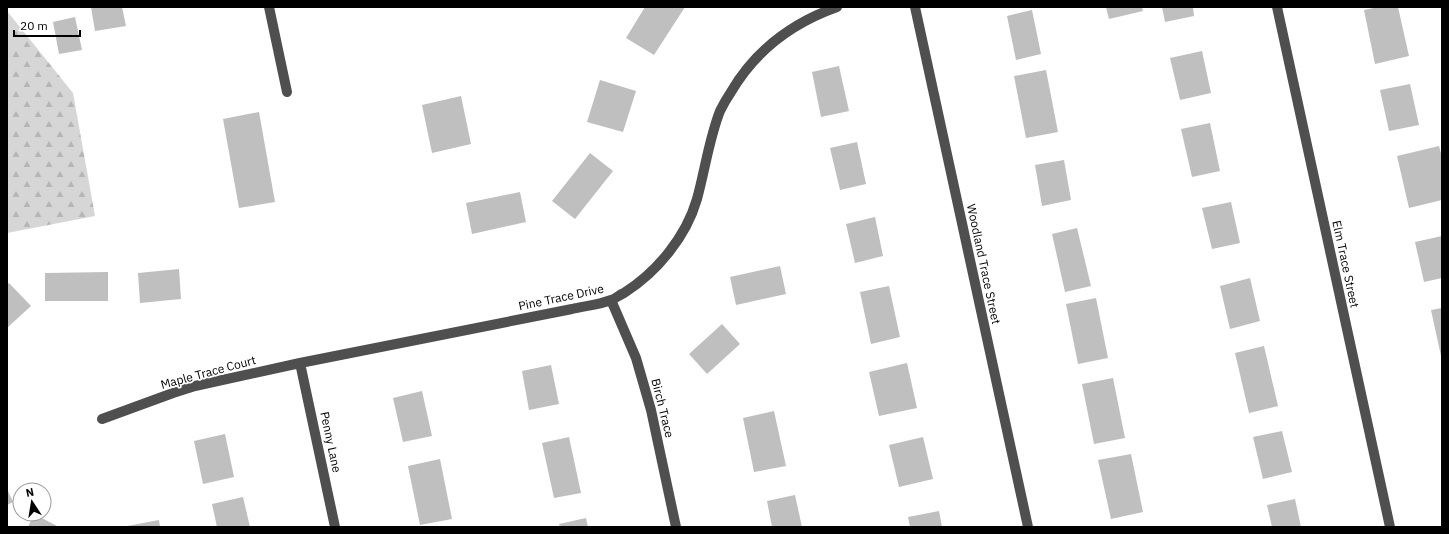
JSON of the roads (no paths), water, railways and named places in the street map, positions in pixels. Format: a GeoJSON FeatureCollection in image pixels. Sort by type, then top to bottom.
{"type":"FeatureCollection","features":[{"type":"Feature","properties":{"kind":"street"},"geometry":{"type":"LineString","coordinates":[[269,7],[287,92]]}},
{"type":"Feature","properties":{"kind":"street","name":"Pine Trace Drive"},"geometry":{"type":"LineString","coordinates":[[300,363],[572,309],[611,300],[631,288],[650,273],[668,254],[690,218],[697,200],[713,132],[721,110],[738,79],[758,55],[786,32],[821,13],[837,7]]}},
{"type":"Feature","properties":{"kind":"street","name":"Woodland Trace Street"},"geometry":{"type":"LineString","coordinates":[[915,7],[1028,527]]}},
{"type":"Feature","properties":{"kind":"street","name":"Elm Trace Street"},"geometry":{"type":"LineString","coordinates":[[1277,7],[1390,527]]}},
{"type":"Feature","properties":{"kind":"street","name":"Birch Trace"},"geometry":{"type":"LineString","coordinates":[[611,300],[636,358],[649,402],[676,527]]}},
{"type":"Feature","properties":{"kind":"street","name":"Maple Trace Court"},"geometry":{"type":"LineString","coordinates":[[102,419],[195,386],[300,363]]}},
{"type":"Feature","properties":{"kind":"street","name":"Penny Lane"},"geometry":{"type":"LineString","coordinates":[[300,363],[336,527]]}}]}
